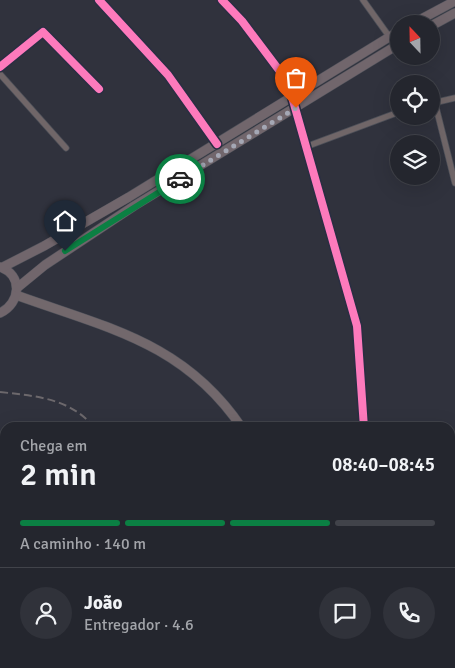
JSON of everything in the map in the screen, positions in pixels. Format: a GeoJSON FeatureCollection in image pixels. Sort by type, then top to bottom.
{"type":"FeatureCollection","features":[{"type":"Feature","properties":{"kind":"main road"},"geometry":{"type":"LineString","coordinates":[[429,15],[455,1]]}},
{"type":"Feature","properties":{"kind":"main road"},"geometry":{"type":"LineString","coordinates":[[440,21],[455,13]]}},
{"type":"Feature","properties":{"kind":"main road"},"geometry":{"type":"LineString","coordinates":[[17,292],[13,276],[1,267],[44,246],[129,197],[389,36]]}},
{"type":"Feature","properties":{"kind":"main road"},"geometry":{"type":"LineString","coordinates":[[0,313],[9,308],[17,292],[45,265],[134,206],[390,49]]}},
{"type":"Feature","properties":{"kind":"main road"},"geometry":{"type":"LineString","coordinates":[[129,197],[134,206]]}},
{"type":"Feature","properties":{"kind":"main road"},"geometry":{"type":"LineString","coordinates":[[17,292],[152,345],[182,364],[211,388],[237,422]]}},
{"type":"Feature","properties":{"kind":"street"},"geometry":{"type":"LineString","coordinates":[[99,0],[168,75],[217,144]]}},
{"type":"Feature","properties":{"kind":"street"},"geometry":{"type":"LineString","coordinates":[[222,0],[242,21],[294,96],[327,223],[357,326],[364,422]]}},
{"type":"Feature","properties":{"kind":"street"},"geometry":{"type":"LineString","coordinates":[[363,0],[389,36]]}},
{"type":"Feature","properties":{"kind":"street"},"geometry":{"type":"LineString","coordinates":[[0,67],[43,32],[99,88]]}},
{"type":"Feature","properties":{"kind":"street"},"geometry":{"type":"LineString","coordinates":[[0,74],[66,148]]}},
{"type":"Feature","properties":{"kind":"street"},"geometry":{"type":"LineString","coordinates":[[440,101],[455,98]]}},
{"type":"Feature","properties":{"kind":"street"},"geometry":{"type":"LineString","coordinates":[[308,146],[390,115]]}},
{"type":"Feature","properties":{"kind":"street"},"geometry":{"type":"LineString","coordinates":[[440,124],[452,160],[455,183]]}},
{"type":"Feature","properties":{"kind":"railway"},"geometry":{"type":"LineString","coordinates":[[0,392],[52,400],[75,410],[89,422]]}},
{"type":"Feature","properties":{"kind":"cycle path"},"geometry":{"type":"LineString","coordinates":[[99,0],[168,75],[217,144]]}},
{"type":"Feature","properties":{"kind":"cycle path"},"geometry":{"type":"LineString","coordinates":[[222,0],[242,21],[297,94]]}},
{"type":"Feature","properties":{"kind":"cycle path"},"geometry":{"type":"LineString","coordinates":[[0,67],[43,32],[99,89]]}},
{"type":"Feature","properties":{"kind":"cycle path"},"geometry":{"type":"LineString","coordinates":[[292,97],[357,326],[364,422]]}},
{"type":"Feature","properties":{"kind":"way so far"},"geometry":{"type":"LineString","coordinates":[[180,179],[296,108]]}},
{"type":"Feature","properties":{"kind":"route"},"geometry":{"type":"LineString","coordinates":[[65,251],[134,206],[180,179]]}}]}
